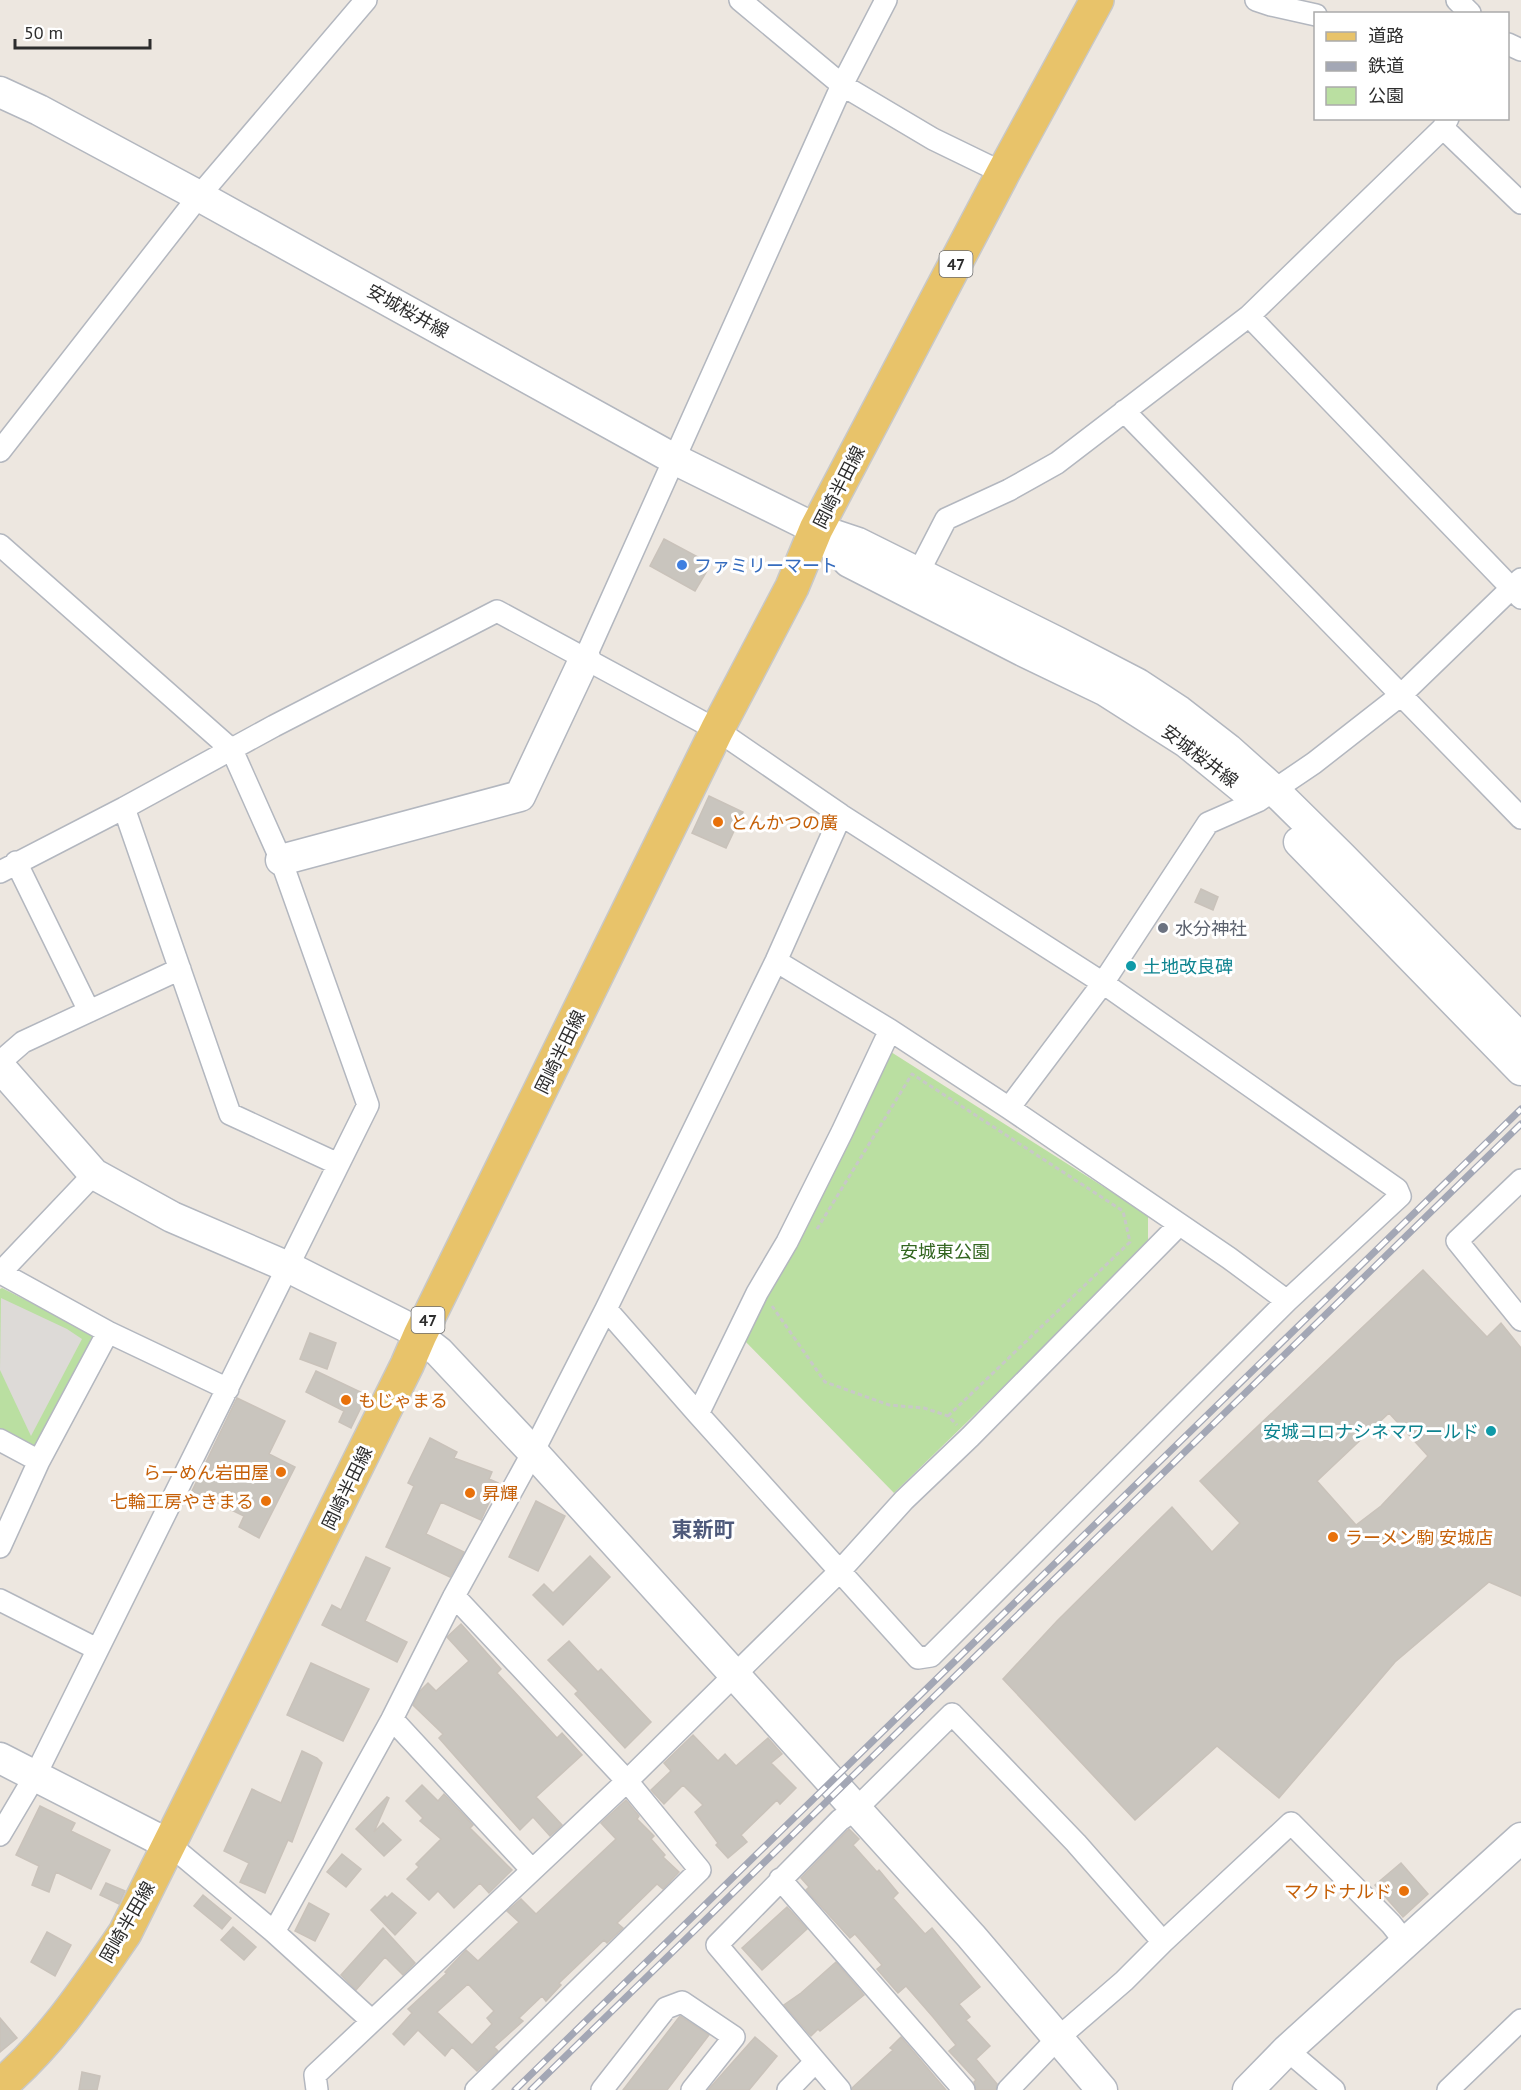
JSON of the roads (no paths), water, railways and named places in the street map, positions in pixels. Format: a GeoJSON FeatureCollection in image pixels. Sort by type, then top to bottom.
{"type":"FeatureCollection","features":[{"type":"Feature","properties":{"kind":"main road","name":"岡崎半田線"},"geometry":{"type":"LineString","coordinates":[[0,2085],[12,2076],[75,2007],[124,1933],[170,1845],[407,1365],[717,730],[792,587],[816,530],[1003,173],[1089,3]]}},
{"type":"Feature","properties":{"kind":"street"},"geometry":{"type":"LineString","coordinates":[[0,451],[199,196],[366,0]]}},
{"type":"Feature","properties":{"kind":"street"},"geometry":{"type":"LineString","coordinates":[[740,0],[842,85],[933,139],[1003,173]]}},
{"type":"Feature","properties":{"kind":"street"},"geometry":{"type":"LineString","coordinates":[[281,860],[520,796],[676,460],[842,85],[886,0]]}},
{"type":"Feature","properties":{"kind":"street"},"geometry":{"type":"LineString","coordinates":[[1256,0],[1271,6],[1314,15]]}},
{"type":"Feature","properties":{"kind":"street"},"geometry":{"type":"LineString","coordinates":[[1457,0],[1468,12]]}},
{"type":"Feature","properties":{"kind":"street","name":"安城桜井線"},"geometry":{"type":"LineString","coordinates":[[0,92],[39,110],[199,196],[676,460],[816,530],[849,562],[913,583],[1023,651],[1106,691],[1266,795],[1341,855],[1521,1039]]}},
{"type":"Feature","properties":{"kind":"street"},"geometry":{"type":"LineString","coordinates":[[913,583],[946,519],[1009,490],[1057,463],[1249,316],[1445,123],[1521,204]]}},
{"type":"Feature","properties":{"kind":"street"},"geometry":{"type":"LineString","coordinates":[[1009,1108],[1103,983],[1208,823],[1266,795],[1314,764],[1401,695],[1518,589],[1249,316]]}},
{"type":"Feature","properties":{"kind":"street"},"geometry":{"type":"LineString","coordinates":[[1124,411],[1521,818]]}},
{"type":"Feature","properties":{"kind":"street"},"geometry":{"type":"LineString","coordinates":[[0,545],[232,750],[281,860],[368,1105],[35,1776],[0,1835]]}},
{"type":"Feature","properties":{"kind":"street"},"geometry":{"type":"LineString","coordinates":[[89,1011],[8,867],[497,611],[717,730],[841,815],[1103,983],[1397,1189],[1400,1196],[1287,1301],[931,1656],[918,1658],[606,1310]]}},
{"type":"Feature","properties":{"kind":"street","name":"安城桜井線"},"geometry":{"type":"LineString","coordinates":[[1266,795],[1521,1070]]}},
{"type":"Feature","properties":{"kind":"street"},"geometry":{"type":"LineString","coordinates":[[124,808],[230,1114],[338,1164]]}},
{"type":"Feature","properties":{"kind":"street"},"geometry":{"type":"LineString","coordinates":[[274,1932],[392,1719],[454,1596],[533,1452],[606,1310],[776,961],[841,815]]}},
{"type":"Feature","properties":{"kind":"street"},"geometry":{"type":"LineString","coordinates":[[776,961],[890,1030],[1009,1108],[1287,1301]]}},
{"type":"Feature","properties":{"kind":"street"},"geometry":{"type":"LineString","coordinates":[[0,1062],[23,1042],[180,969]]}},
{"type":"Feature","properties":{"kind":"street"},"geometry":{"type":"LineString","coordinates":[[698,1414],[757,1293],[787,1242],[890,1030]]}},
{"type":"Feature","properties":{"kind":"street"},"geometry":{"type":"LineString","coordinates":[[0,1067],[94,1174],[172,1217],[288,1267],[420,1335],[439,1352],[533,1452],[971,1936],[1102,2090]]}},
{"type":"Feature","properties":{"kind":"street"},"geometry":{"type":"LineString","coordinates":[[94,1174],[0,1273],[108,1332],[228,1389]]}},
{"type":"Feature","properties":{"kind":"street"},"geometry":{"type":"LineString","coordinates":[[1521,1180],[1457,1241],[1521,1320]]}},
{"type":"Feature","properties":{"kind":"street"},"geometry":{"type":"LineString","coordinates":[[317,2090],[315,2075],[627,1781],[839,1572],[904,1500],[970,1437],[1179,1225]]}},
{"type":"Feature","properties":{"kind":"street"},"geometry":{"type":"LineString","coordinates":[[0,1547],[39,1461],[108,1332]]}},
{"type":"Feature","properties":{"kind":"street"},"geometry":{"type":"LineString","coordinates":[[0,1440],[39,1461]]}},
{"type":"Feature","properties":{"kind":"street"},"geometry":{"type":"LineString","coordinates":[[454,1596],[627,1781],[700,1870],[476,2090]]}},
{"type":"Feature","properties":{"kind":"street"},"geometry":{"type":"LineString","coordinates":[[0,1600],[97,1649]]}},
{"type":"Feature","properties":{"kind":"street"},"geometry":{"type":"LineString","coordinates":[[840,2090],[717,1945],[840,1820],[855,1810],[952,1714],[1076,1843],[1163,1942]]}},
{"type":"Feature","properties":{"kind":"street"},"geometry":{"type":"LineString","coordinates":[[392,1719],[532,1870]]}},
{"type":"Feature","properties":{"kind":"street"},"geometry":{"type":"LineString","coordinates":[[0,1758],[170,1845],[274,1932],[372,2021]]}},
{"type":"Feature","properties":{"kind":"street"},"geometry":{"type":"LineString","coordinates":[[1008,2090],[1058,2038],[1124,1981],[1291,1823],[1391,1924],[1406,1943]]}},
{"type":"Feature","properties":{"kind":"street"},"geometry":{"type":"LineString","coordinates":[[1248,2090],[1287,2050],[1521,1838]]}},
{"type":"Feature","properties":{"kind":"street"},"geometry":{"type":"LineString","coordinates":[[780,1879],[964,2090]]}},
{"type":"Feature","properties":{"kind":"street"},"geometry":{"type":"LineString","coordinates":[[602,2090],[666,2008],[682,2002],[734,2037],[692,2090]]}},
{"type":"Feature","properties":{"kind":"street"},"geometry":{"type":"LineString","coordinates":[[1448,2090],[1521,2020]]}},
{"type":"Feature","properties":{"kind":"street"},"geometry":{"type":"LineString","coordinates":[[1287,2050],[1334,2090]]}},
{"type":"Feature","properties":{"kind":"street"},"geometry":{"type":"LineString","coordinates":[[788,2090],[815,2062]]}},
{"type":"Feature","properties":{"kind":"railway"},"geometry":{"type":"LineString","coordinates":[[515,2090],[1521,1109]]}},
{"type":"Feature","properties":{"kind":"railway"},"geometry":{"type":"LineString","coordinates":[[531,2090],[1521,1124]]}},
{"type":"Feature","properties":{"kind":"place","name":"ファミリーマート"},"geometry":{"type":"Point","coordinates":[682,565]}},
{"type":"Feature","properties":{"kind":"place","name":"とんかつの廣"},"geometry":{"type":"Point","coordinates":[718,822]}},
{"type":"Feature","properties":{"kind":"place","name":"水分神社"},"geometry":{"type":"Point","coordinates":[1163,928]}},
{"type":"Feature","properties":{"kind":"place","name":"土地改良碑"},"geometry":{"type":"Point","coordinates":[1131,966]}},
{"type":"Feature","properties":{"kind":"place","name":"もじゃまる"},"geometry":{"type":"Point","coordinates":[346,1400]}},
{"type":"Feature","properties":{"kind":"place","name":"安城コロナシネマワールド"},"geometry":{"type":"Point","coordinates":[1491,1431]}},
{"type":"Feature","properties":{"kind":"place","name":"らーめん岩田屋"},"geometry":{"type":"Point","coordinates":[281,1472]}},
{"type":"Feature","properties":{"kind":"place","name":"昇輝"},"geometry":{"type":"Point","coordinates":[470,1493]}},
{"type":"Feature","properties":{"kind":"place","name":"七輪工房やきまる"},"geometry":{"type":"Point","coordinates":[266,1501]}},
{"type":"Feature","properties":{"kind":"place","name":"ラーメン駒 安城店"},"geometry":{"type":"Point","coordinates":[1333,1537]}},
{"type":"Feature","properties":{"kind":"place","name":"マクドナルド"},"geometry":{"type":"Point","coordinates":[1404,1891]}},
{"type":"Feature","properties":{"kind":"district","name":"東新町"},"geometry":{"type":"Point","coordinates":[703,1529]}},
{"type":"Feature","properties":{"kind":"park label","name":"安城東公園"},"geometry":{"type":"Point","coordinates":[945,1251]}}]}
